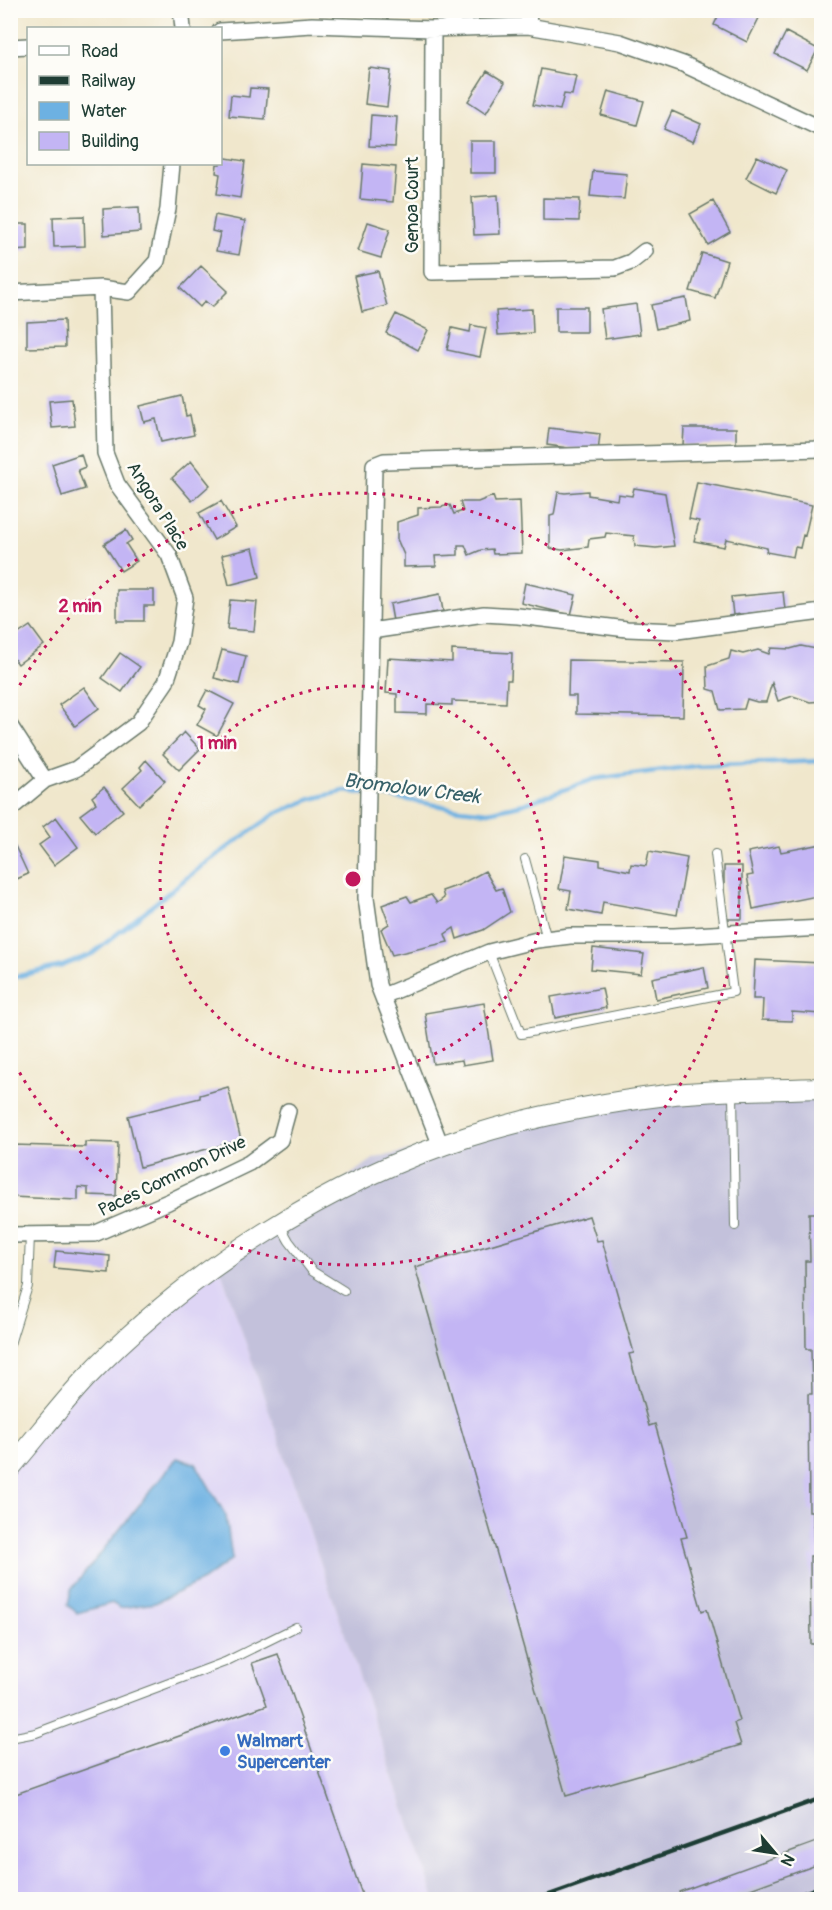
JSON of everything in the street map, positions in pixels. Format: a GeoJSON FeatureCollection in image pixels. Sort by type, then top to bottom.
{"type":"FeatureCollection","features":[{"type":"Feature","properties":{"kind":"street"},"geometry":{"type":"LineString","coordinates":[[181,10],[183,27]]}},
{"type":"Feature","properties":{"kind":"street"},"geometry":{"type":"LineString","coordinates":[[222,31],[312,26],[433,29],[528,18],[620,42],[683,64],[822,129]]}},
{"type":"Feature","properties":{"kind":"street","name":"Genoa Court"},"geometry":{"type":"LineString","coordinates":[[433,29],[432,272],[615,267],[631,262],[645,251]]}},
{"type":"Feature","properties":{"kind":"street"},"geometry":{"type":"LineString","coordinates":[[10,47],[27,46]]}},
{"type":"Feature","properties":{"kind":"street"},"geometry":{"type":"LineString","coordinates":[[10,293],[100,288],[129,292],[157,261],[168,209],[172,165]]}},
{"type":"Feature","properties":{"kind":"street","name":"Angora Place"},"geometry":{"type":"LineString","coordinates":[[10,809],[45,780],[76,769],[138,723],[166,682],[179,642],[185,598],[169,555],[117,483],[105,453],[100,288]]}},
{"type":"Feature","properties":{"kind":"street"},"geometry":{"type":"LineString","coordinates":[[441,1146],[378,985],[366,898],[374,465],[384,461],[822,449]]}},
{"type":"Feature","properties":{"kind":"street"},"geometry":{"type":"LineString","coordinates":[[371,631],[484,614],[527,616],[627,629],[677,631],[822,612]]}},
{"type":"Feature","properties":{"kind":"street"},"geometry":{"type":"LineString","coordinates":[[10,726],[45,780]]}},
{"type":"Feature","properties":{"kind":"street"},"geometry":{"type":"LineString","coordinates":[[383,996],[489,952],[547,939],[570,936],[724,934],[822,928]]}},
{"type":"Feature","properties":{"kind":"street"},"geometry":{"type":"LineString","coordinates":[[10,1468],[86,1379],[145,1323],[219,1264],[279,1223],[351,1184],[441,1146],[572,1110],[669,1095],[822,1088]]}},
{"type":"Feature","properties":{"kind":"street","name":"Paces Common Drive"},"geometry":{"type":"LineString","coordinates":[[10,1235],[94,1234],[249,1163],[280,1140],[288,1111]]}},
{"type":"Feature","properties":{"kind":"lane"},"geometry":{"type":"LineString","coordinates":[[489,952],[521,1034],[733,992],[714,854]]}},
{"type":"Feature","properties":{"kind":"lane"},"geometry":{"type":"LineString","coordinates":[[525,859],[547,939]]}},
{"type":"Feature","properties":{"kind":"lane"},"geometry":{"type":"LineString","coordinates":[[733,1092],[735,1226]]}},
{"type":"Feature","properties":{"kind":"lane"},"geometry":{"type":"LineString","coordinates":[[279,1223],[289,1241],[312,1271],[344,1291]]}},
{"type":"Feature","properties":{"kind":"lane"},"geometry":{"type":"LineString","coordinates":[[10,1344],[28,1286],[30,1235]]}},
{"type":"Feature","properties":{"kind":"lane"},"geometry":{"type":"LineString","coordinates":[[10,1738],[36,1733],[225,1662],[296,1626]]}},
{"type":"Feature","properties":{"kind":"shaded area"},"geometry":{"type":"Polygon","coordinates":[[[821,1087],[821,1899],[435,1899],[219,1264],[375,1158],[698,1091],[821,1087]]]}},
{"type":"Feature","properties":{"kind":"shaded area"},"geometry":{"type":"Polygon","coordinates":[[[219,1264],[435,1899],[11,1900],[11,1468],[86,1379],[219,1264]]]}},
{"type":"Feature","properties":{"kind":"water"},"geometry":{"type":"Polygon","coordinates":[[[177,1458],[196,1464],[226,1516],[232,1559],[203,1580],[155,1603],[120,1608],[112,1603],[77,1613],[68,1605],[71,1590],[177,1458]]]}},
{"type":"Feature","properties":{"kind":"building"},"geometry":{"type":"Polygon","coordinates":[[[721,10],[745,10],[759,18],[747,42],[714,25],[721,10]]]}},
{"type":"Feature","properties":{"kind":"building"},"geometry":{"type":"Polygon","coordinates":[[[786,32],[818,49],[807,70],[775,54],[786,32]]]}},
{"type":"Feature","properties":{"kind":"building"},"geometry":{"type":"Polygon","coordinates":[[[369,68],[391,71],[387,107],[365,104],[369,68]]]}},
{"type":"Feature","properties":{"kind":"building"},"geometry":{"type":"Polygon","coordinates":[[[541,69],[576,76],[572,95],[564,94],[560,110],[533,105],[541,69]]]}},
{"type":"Feature","properties":{"kind":"building"},"geometry":{"type":"Polygon","coordinates":[[[487,71],[505,82],[486,113],[468,101],[487,71]]]}},
{"type":"Feature","properties":{"kind":"building"},"geometry":{"type":"Polygon","coordinates":[[[250,88],[268,89],[265,119],[229,116],[231,95],[249,97],[250,88]]]}},
{"type":"Feature","properties":{"kind":"building"},"geometry":{"type":"Polygon","coordinates":[[[608,91],[644,101],[637,125],[601,115],[608,91]]]}},
{"type":"Feature","properties":{"kind":"building"},"geometry":{"type":"Polygon","coordinates":[[[672,111],[701,124],[693,142],[664,129],[672,111]]]}},
{"type":"Feature","properties":{"kind":"building"},"geometry":{"type":"Polygon","coordinates":[[[371,115],[397,117],[395,147],[369,146],[371,115]]]}},
{"type":"Feature","properties":{"kind":"building"},"geometry":{"type":"Polygon","coordinates":[[[470,141],[496,141],[496,173],[470,173],[470,141]]]}},
{"type":"Feature","properties":{"kind":"building"},"geometry":{"type":"Polygon","coordinates":[[[757,156],[787,170],[776,193],[746,178],[757,156]]]}},
{"type":"Feature","properties":{"kind":"building"},"geometry":{"type":"Polygon","coordinates":[[[222,157],[245,161],[240,198],[217,194],[220,174],[216,173],[217,165],[222,165],[222,157]]]}},
{"type":"Feature","properties":{"kind":"building"},"geometry":{"type":"Polygon","coordinates":[[[363,164],[396,167],[393,202],[360,199],[363,164]]]}},
{"type":"Feature","properties":{"kind":"building"},"geometry":{"type":"Polygon","coordinates":[[[593,171],[627,174],[624,199],[590,196],[593,171]]]}},
{"type":"Feature","properties":{"kind":"building"},"geometry":{"type":"Polygon","coordinates":[[[498,195],[500,234],[474,235],[472,197],[498,195]]]}},
{"type":"Feature","properties":{"kind":"building"},"geometry":{"type":"Polygon","coordinates":[[[543,198],[580,199],[579,221],[543,220],[543,198]]]}},
{"type":"Feature","properties":{"kind":"building"},"geometry":{"type":"Polygon","coordinates":[[[713,201],[730,232],[708,245],[690,214],[713,201]]]}},
{"type":"Feature","properties":{"kind":"building"},"geometry":{"type":"Polygon","coordinates":[[[139,207],[140,232],[104,235],[103,209],[139,207]]]}},
{"type":"Feature","properties":{"kind":"building"},"geometry":{"type":"Polygon","coordinates":[[[215,215],[245,221],[239,255],[216,251],[220,233],[212,231],[215,215]]]}},
{"type":"Feature","properties":{"kind":"building"},"geometry":{"type":"Polygon","coordinates":[[[84,216],[85,246],[54,247],[53,217],[84,216]]]}},
{"type":"Feature","properties":{"kind":"building"},"geometry":{"type":"Polygon","coordinates":[[[368,222],[390,229],[381,258],[358,251],[368,222]]]}},
{"type":"Feature","properties":{"kind":"building"},"geometry":{"type":"Polygon","coordinates":[[[10,224],[28,224],[28,250],[10,251],[10,224]]]}},
{"type":"Feature","properties":{"kind":"building"},"geometry":{"type":"Polygon","coordinates":[[[702,253],[727,261],[715,298],[690,291],[702,253]]]}},
{"type":"Feature","properties":{"kind":"building"},"geometry":{"type":"Polygon","coordinates":[[[201,266],[228,291],[212,307],[205,301],[200,307],[180,288],[201,266]]]}},
{"type":"Feature","properties":{"kind":"building"},"geometry":{"type":"Polygon","coordinates":[[[378,271],[387,306],[362,312],[354,276],[378,271]]]}},
{"type":"Feature","properties":{"kind":"building"},"geometry":{"type":"Polygon","coordinates":[[[686,298],[690,321],[656,329],[651,305],[686,298]]]}},
{"type":"Feature","properties":{"kind":"building"},"geometry":{"type":"Polygon","coordinates":[[[636,304],[640,334],[605,339],[601,309],[636,304]]]}},
{"type":"Feature","properties":{"kind":"building"},"geometry":{"type":"Polygon","coordinates":[[[556,307],[587,307],[587,332],[556,332],[556,307]]]}},
{"type":"Feature","properties":{"kind":"building"},"geometry":{"type":"Polygon","coordinates":[[[532,309],[533,333],[498,335],[496,311],[532,309]]]}},
{"type":"Feature","properties":{"kind":"building"},"geometry":{"type":"Polygon","coordinates":[[[396,314],[428,330],[418,350],[386,333],[396,314]]]}},
{"type":"Feature","properties":{"kind":"building"},"geometry":{"type":"Polygon","coordinates":[[[64,320],[65,347],[27,348],[27,322],[64,320]]]}},
{"type":"Feature","properties":{"kind":"building"},"geometry":{"type":"Polygon","coordinates":[[[471,325],[486,328],[480,357],[447,350],[452,328],[470,332],[471,325]]]}},
{"type":"Feature","properties":{"kind":"building"},"geometry":{"type":"Polygon","coordinates":[[[182,396],[186,416],[190,415],[194,435],[161,442],[156,419],[144,422],[140,406],[182,396]]]}},
{"type":"Feature","properties":{"kind":"building"},"geometry":{"type":"Polygon","coordinates":[[[72,399],[75,426],[52,428],[49,401],[72,399]]]}},
{"type":"Feature","properties":{"kind":"building"},"geometry":{"type":"Polygon","coordinates":[[[549,428],[600,434],[598,452],[547,445],[549,428]]]}},
{"type":"Feature","properties":{"kind":"building"},"geometry":{"type":"Polygon","coordinates":[[[684,428],[736,428],[736,445],[683,445],[684,428]]]}},
{"type":"Feature","properties":{"kind":"building"},"geometry":{"type":"Polygon","coordinates":[[[81,454],[85,467],[78,470],[85,489],[62,496],[52,464],[81,454]]]}},
{"type":"Feature","properties":{"kind":"building"},"geometry":{"type":"Polygon","coordinates":[[[191,461],[210,485],[192,501],[172,478],[191,461]]]}},
{"type":"Feature","properties":{"kind":"building"},"geometry":{"type":"Polygon","coordinates":[[[697,482],[812,505],[800,548],[795,547],[793,557],[766,552],[767,548],[726,539],[724,547],[694,541],[699,521],[689,519],[697,482]]]}},
{"type":"Feature","properties":{"kind":"building"},"geometry":{"type":"Polygon","coordinates":[[[634,488],[665,493],[674,546],[656,548],[635,546],[634,536],[606,533],[605,537],[589,539],[588,547],[562,550],[550,548],[550,516],[554,515],[558,492],[588,491],[588,495],[617,500],[618,494],[632,496],[634,488]]]}},
{"type":"Feature","properties":{"kind":"building"},"geometry":{"type":"Polygon","coordinates":[[[493,496],[495,502],[520,501],[522,553],[493,554],[492,549],[481,550],[469,555],[465,545],[458,545],[458,555],[435,556],[436,566],[404,567],[404,555],[397,539],[397,522],[418,515],[418,508],[450,505],[454,514],[463,511],[460,502],[478,502],[493,496]]]}},
{"type":"Feature","properties":{"kind":"building"},"geometry":{"type":"Polygon","coordinates":[[[221,501],[236,527],[214,540],[199,513],[221,501]]]}},
{"type":"Feature","properties":{"kind":"building"},"geometry":{"type":"Polygon","coordinates":[[[126,530],[132,540],[126,544],[137,561],[121,571],[104,544],[126,530]]]}},
{"type":"Feature","properties":{"kind":"building"},"geometry":{"type":"Polygon","coordinates":[[[253,548],[260,577],[229,585],[222,555],[253,548]]]}},
{"type":"Feature","properties":{"kind":"building"},"geometry":{"type":"Polygon","coordinates":[[[525,583],[576,595],[571,615],[521,603],[525,583]]]}},
{"type":"Feature","properties":{"kind":"building"},"geometry":{"type":"Polygon","coordinates":[[[117,590],[154,590],[154,606],[144,606],[144,621],[117,621],[117,590]]]}},
{"type":"Feature","properties":{"kind":"building"},"geometry":{"type":"Polygon","coordinates":[[[783,592],[785,610],[733,615],[731,597],[783,592]]]}},
{"type":"Feature","properties":{"kind":"building"},"geometry":{"type":"Polygon","coordinates":[[[440,594],[443,611],[393,621],[390,604],[440,594]]]}},
{"type":"Feature","properties":{"kind":"building"},"geometry":{"type":"Polygon","coordinates":[[[230,600],[257,602],[254,631],[227,629],[230,600]]]}},
{"type":"Feature","properties":{"kind":"building"},"geometry":{"type":"Polygon","coordinates":[[[30,626],[44,645],[18,664],[10,654],[10,630],[14,628],[18,634],[30,626]]]}},
{"type":"Feature","properties":{"kind":"building"},"geometry":{"type":"Polygon","coordinates":[[[801,646],[822,650],[822,701],[810,702],[793,696],[778,701],[772,683],[766,702],[747,699],[744,709],[720,710],[715,691],[708,689],[707,666],[729,659],[731,651],[743,654],[758,650],[769,654],[771,648],[790,649],[801,646]]]}},
{"type":"Feature","properties":{"kind":"building"},"geometry":{"type":"Polygon","coordinates":[[[222,650],[246,656],[239,684],[214,678],[222,650]]]}},
{"type":"Feature","properties":{"kind":"building"},"geometry":{"type":"Polygon","coordinates":[[[452,650],[512,653],[511,680],[507,680],[506,703],[452,701],[452,705],[427,704],[427,714],[397,713],[397,694],[386,693],[388,658],[452,662],[452,650]]]}},
{"type":"Feature","properties":{"kind":"building"},"geometry":{"type":"Polygon","coordinates":[[[120,653],[140,667],[122,692],[102,678],[120,653]]]}},
{"type":"Feature","properties":{"kind":"building"},"geometry":{"type":"Polygon","coordinates":[[[569,660],[684,662],[683,716],[576,714],[576,696],[568,696],[569,660]]]}},
{"type":"Feature","properties":{"kind":"building"},"geometry":{"type":"Polygon","coordinates":[[[84,687],[99,708],[75,726],[59,705],[84,687]]]}},
{"type":"Feature","properties":{"kind":"building"},"geometry":{"type":"Polygon","coordinates":[[[207,690],[234,704],[217,736],[197,725],[206,709],[199,705],[207,690]]]}},
{"type":"Feature","properties":{"kind":"building"},"geometry":{"type":"Polygon","coordinates":[[[184,732],[200,749],[179,770],[163,754],[184,732]]]}},
{"type":"Feature","properties":{"kind":"building"},"geometry":{"type":"Polygon","coordinates":[[[146,760],[165,781],[139,805],[123,788],[142,770],[140,767],[146,760]]]}},
{"type":"Feature","properties":{"kind":"building"},"geometry":{"type":"Polygon","coordinates":[[[104,787],[123,811],[95,833],[80,815],[96,803],[92,797],[104,787]]]}},
{"type":"Feature","properties":{"kind":"building"},"geometry":{"type":"Polygon","coordinates":[[[56,817],[78,847],[54,865],[39,845],[50,837],[43,827],[56,817]]]}},
{"type":"Feature","properties":{"kind":"building"},"geometry":{"type":"Polygon","coordinates":[[[822,844],[822,895],[753,909],[747,876],[753,875],[748,852],[779,846],[781,852],[822,844]]]}},
{"type":"Feature","properties":{"kind":"building"},"geometry":{"type":"Polygon","coordinates":[[[15,846],[28,874],[10,882],[10,848],[15,846]]]}},
{"type":"Feature","properties":{"kind":"building"},"geometry":{"type":"Polygon","coordinates":[[[649,851],[687,858],[677,915],[603,902],[601,915],[568,909],[571,891],[559,889],[565,855],[600,860],[600,865],[630,871],[631,864],[646,866],[649,851]]]}},
{"type":"Feature","properties":{"kind":"building"},"geometry":{"type":"Polygon","coordinates":[[[724,866],[742,866],[742,919],[724,919],[724,866]]]}},
{"type":"Feature","properties":{"kind":"building"},"geometry":{"type":"Polygon","coordinates":[[[485,871],[496,890],[502,888],[510,912],[483,930],[457,939],[454,928],[445,934],[448,942],[392,955],[381,929],[389,924],[382,905],[407,896],[411,902],[431,895],[437,903],[444,898],[442,891],[485,871]]]}},
{"type":"Feature","properties":{"kind":"building"},"geometry":{"type":"Polygon","coordinates":[[[593,948],[644,954],[641,974],[591,969],[593,948]]]}},
{"type":"Feature","properties":{"kind":"building"},"geometry":{"type":"Polygon","coordinates":[[[755,960],[822,963],[822,1014],[792,1012],[792,1021],[762,1020],[763,999],[753,999],[755,960]]]}},
{"type":"Feature","properties":{"kind":"building"},"geometry":{"type":"Polygon","coordinates":[[[704,967],[708,988],[656,999],[652,978],[704,967]]]}},
{"type":"Feature","properties":{"kind":"building"},"geometry":{"type":"Polygon","coordinates":[[[602,988],[606,1008],[555,1018],[551,997],[602,988]]]}},
{"type":"Feature","properties":{"kind":"building"},"geometry":{"type":"Polygon","coordinates":[[[484,1003],[493,1060],[463,1065],[462,1060],[433,1064],[425,1013],[484,1003]]]}},
{"type":"Feature","properties":{"kind":"building"},"geometry":{"type":"Polygon","coordinates":[[[228,1087],[241,1140],[140,1167],[128,1116],[200,1098],[200,1095],[228,1087]]]}},
{"type":"Feature","properties":{"kind":"building"},"geometry":{"type":"Polygon","coordinates":[[[85,1142],[118,1143],[116,1196],[88,1195],[88,1188],[78,1187],[78,1200],[11,1197],[13,1145],[85,1147],[85,1142]]]}},
{"type":"Feature","properties":{"kind":"building"},"geometry":{"type":"Polygon","coordinates":[[[809,1213],[822,1213],[822,1691],[816,1691],[815,1644],[811,1644],[810,1556],[814,1556],[813,1511],[809,1511],[808,1394],[812,1394],[811,1349],[806,1349],[805,1261],[810,1261],[809,1213]]]}},
{"type":"Feature","properties":{"kind":"building"},"geometry":{"type":"Polygon","coordinates":[[[589,1216],[597,1241],[602,1240],[634,1353],[629,1354],[649,1426],[655,1424],[687,1537],[681,1538],[702,1611],[707,1609],[739,1721],[734,1723],[741,1745],[566,1796],[415,1267],[589,1216]]]}},
{"type":"Feature","properties":{"kind":"building"},"geometry":{"type":"Polygon","coordinates":[[[56,1251],[110,1256],[109,1273],[54,1268],[56,1251]]]}},
{"type":"Feature","properties":{"kind":"building","name":"Walmart Supercenter"},"geometry":{"type":"Polygon","coordinates":[[[278,1654],[364,1900],[10,1900],[10,1796],[267,1705],[252,1663],[278,1654]]]}},
{"type":"Feature","properties":{"kind":"building"},"geometry":{"type":"Polygon","coordinates":[[[822,1840],[822,1863],[720,1900],[682,1900],[679,1892],[822,1840]]]}},
{"type":"Feature","properties":{"kind":"waterway","name":"Bromolow Creek"},"geometry":{"type":"LineString","coordinates":[[10,978],[62,966],[92,954],[203,865],[275,814],[311,799],[345,791],[488,812],[524,804],[594,779],[695,766],[822,761]]}},
{"type":"Feature","properties":{"kind":"railway"},"geometry":{"type":"LineString","coordinates":[[535,1900],[822,1798]]}},
{"type":"Feature","properties":{"kind":"railway"},"geometry":{"type":"LineString","coordinates":[[785,1900],[822,1886]]}},
{"type":"Feature","properties":{"kind":"place","name":"Walmart Supercenter"},"geometry":{"type":"Point","coordinates":[225,1751]}}]}
